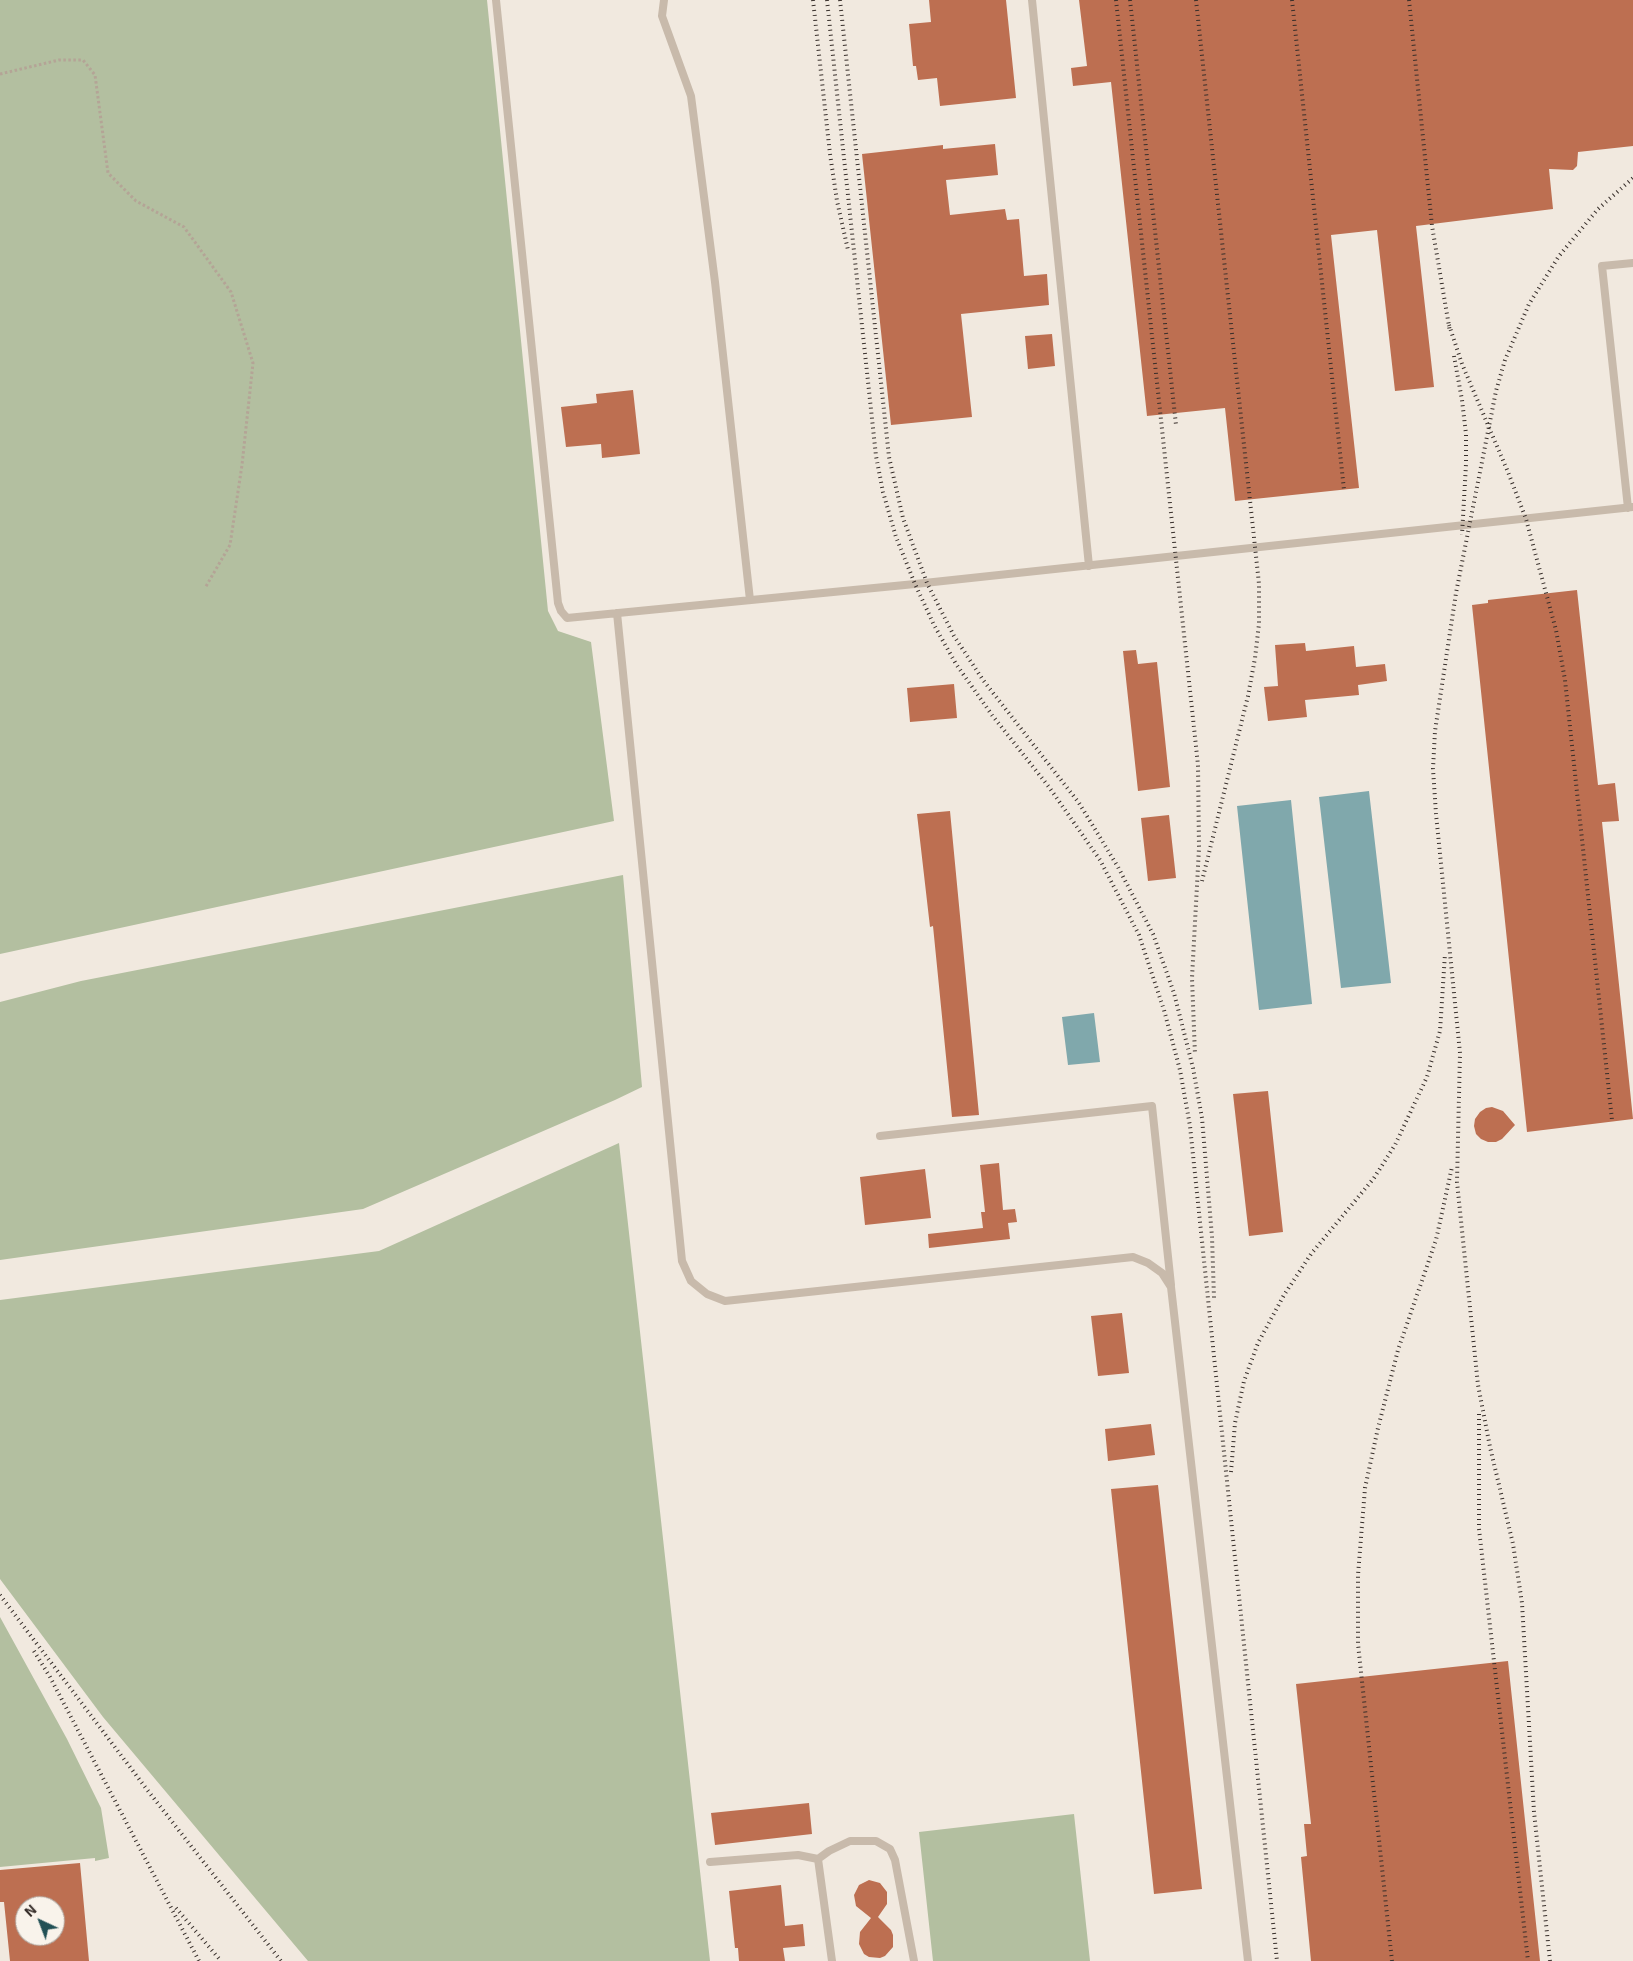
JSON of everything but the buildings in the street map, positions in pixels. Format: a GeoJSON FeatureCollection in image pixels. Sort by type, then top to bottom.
{"type":"FeatureCollection","features":[{"type":"Feature","properties":{"kind":"lane"},"geometry":{"type":"LineString","coordinates":[[496,0],[558,604],[567,618],[1089,566],[1630,507],[1602,266],[1633,263]]}},
{"type":"Feature","properties":{"kind":"lane"},"geometry":{"type":"LineString","coordinates":[[664,0],[662,16],[691,96],[716,291],[750,600]]}},
{"type":"Feature","properties":{"kind":"lane"},"geometry":{"type":"LineString","coordinates":[[1032,0],[1089,566]]}},
{"type":"Feature","properties":{"kind":"lane"},"geometry":{"type":"LineString","coordinates":[[617,613],[682,1260],[691,1281],[706,1294],[725,1301],[1133,1257],[1148,1263],[1162,1273],[1171,1287]]}},
{"type":"Feature","properties":{"kind":"lane"},"geometry":{"type":"LineString","coordinates":[[880,1136],[1152,1106],[1248,1961]]}},
{"type":"Feature","properties":{"kind":"lane"},"geometry":{"type":"LineString","coordinates":[[818,1860],[850,1841],[876,1841],[890,1849],[895,1860],[914,1961]]}},
{"type":"Feature","properties":{"kind":"lane"},"geometry":{"type":"LineString","coordinates":[[710,1862],[798,1854],[818,1860]]}},
{"type":"Feature","properties":{"kind":"lane"},"geometry":{"type":"LineString","coordinates":[[818,1860],[832,1961]]}},
{"type":"Feature","properties":{"kind":"path"},"geometry":{"type":"LineString","coordinates":[[0,74],[59,60],[84,60],[95,75],[108,173],[136,201],[184,227],[231,292],[253,363],[242,465],[230,545],[206,588]]}},
{"type":"Feature","properties":{"kind":"green space"},"geometry":{"type":"Polygon","coordinates":[[[0,0],[487,0],[548,611],[558,631],[591,642],[614,821],[0,954],[0,0]]]}},
{"type":"Feature","properties":{"kind":"green space"},"geometry":{"type":"Polygon","coordinates":[[[623,875],[642,1087],[363,1209],[0,1260],[0,1002],[81,981],[623,875]]]}},
{"type":"Feature","properties":{"kind":"green space"},"geometry":{"type":"Polygon","coordinates":[[[619,1143],[710,1961],[308,1961],[103,1717],[0,1579],[0,1300],[379,1251],[619,1143]]]}},
{"type":"Feature","properties":{"kind":"green space"},"geometry":{"type":"Polygon","coordinates":[[[0,1617],[67,1739],[101,1808],[109,1858],[95,1861],[95,1858],[0,1867],[0,1617]]]}},
{"type":"Feature","properties":{"kind":"green space"},"geometry":{"type":"Polygon","coordinates":[[[1074,1814],[1090,1961],[933,1961],[919,1832],[1074,1814]]]}},
{"type":"Feature","properties":{"kind":"water"},"geometry":{"type":"Polygon","coordinates":[[[1369,791],[1391,983],[1341,988],[1319,797],[1369,791]]]}},
{"type":"Feature","properties":{"kind":"water"},"geometry":{"type":"Polygon","coordinates":[[[1291,800],[1312,1004],[1259,1010],[1237,806],[1291,800]]]}},
{"type":"Feature","properties":{"kind":"water"},"geometry":{"type":"Polygon","coordinates":[[[1094,1013],[1100,1062],[1068,1065],[1062,1017],[1094,1013]]]}},
{"type":"Feature","properties":{"kind":"railway"},"geometry":{"type":"LineString","coordinates":[[813,0],[830,154],[837,201],[848,250]]}},
{"type":"Feature","properties":{"kind":"railway"},"geometry":{"type":"LineString","coordinates":[[827,0],[876,456],[883,492],[896,537],[934,625],[956,664],[992,715],[1049,787],[1100,860],[1139,935],[1164,1010],[1180,1070],[1190,1126],[1277,1961]]}},
{"type":"Feature","properties":{"kind":"railway"},"geometry":{"type":"LineString","coordinates":[[840,0],[889,457],[903,518],[927,583],[954,636],[983,680],[1079,803],[1118,867],[1153,934],[1174,993],[1193,1068],[1202,1118],[1212,1237],[1214,1298]]}},
{"type":"Feature","properties":{"kind":"railway"},"geometry":{"type":"LineString","coordinates":[[1116,0],[1198,765],[1199,848],[1192,978],[1195,1055]]}},
{"type":"Feature","properties":{"kind":"railway"},"geometry":{"type":"LineString","coordinates":[[1130,0],[1176,425]]}},
{"type":"Feature","properties":{"kind":"railway"},"geometry":{"type":"LineString","coordinates":[[1196,0],[1259,584],[1259,624],[1248,696],[1202,881]]}},
{"type":"Feature","properties":{"kind":"railway"},"geometry":{"type":"LineString","coordinates":[[1292,0],[1344,490]]}},
{"type":"Feature","properties":{"kind":"railway"},"geometry":{"type":"LineString","coordinates":[[1409,0],[1432,226],[1450,332]]}},
{"type":"Feature","properties":{"kind":"railway"},"geometry":{"type":"LineString","coordinates":[[1550,1961],[1534,1812],[1522,1603],[1513,1544],[1490,1447],[1478,1385],[1457,1182],[1460,1053],[1433,769],[1435,731],[1456,593],[1496,391],[1505,360],[1529,304],[1559,256],[1598,209],[1633,178]]}},
{"type":"Feature","properties":{"kind":"railway"},"geometry":{"type":"LineString","coordinates":[[1449,325],[1462,364],[1526,519],[1556,630],[1565,680],[1612,1120]]}},
{"type":"Feature","properties":{"kind":"railway"},"geometry":{"type":"LineString","coordinates":[[1454,356],[1466,434],[1462,535]]}},
{"type":"Feature","properties":{"kind":"railway"},"geometry":{"type":"LineString","coordinates":[[1231,1472],[1235,1423],[1244,1381],[1258,1343],[1284,1295],[1311,1254],[1374,1178],[1395,1145],[1427,1077],[1440,1031],[1445,954]]}},
{"type":"Feature","properties":{"kind":"railway"},"geometry":{"type":"LineString","coordinates":[[1392,1961],[1358,1644],[1358,1575],[1365,1488],[1378,1428],[1398,1350],[1436,1240],[1452,1167]]}},
{"type":"Feature","properties":{"kind":"railway"},"geometry":{"type":"LineString","coordinates":[[1479,1414],[1479,1529],[1528,1961]]}},
{"type":"Feature","properties":{"kind":"railway"},"geometry":{"type":"LineString","coordinates":[[0,1595],[145,1787],[281,1961]]}},
{"type":"Feature","properties":{"kind":"railway"},"geometry":{"type":"LineString","coordinates":[[34,1651],[50,1677],[199,1961]]}},
{"type":"Feature","properties":{"kind":"railway"},"geometry":{"type":"LineString","coordinates":[[176,1908],[221,1961]]}}]}
